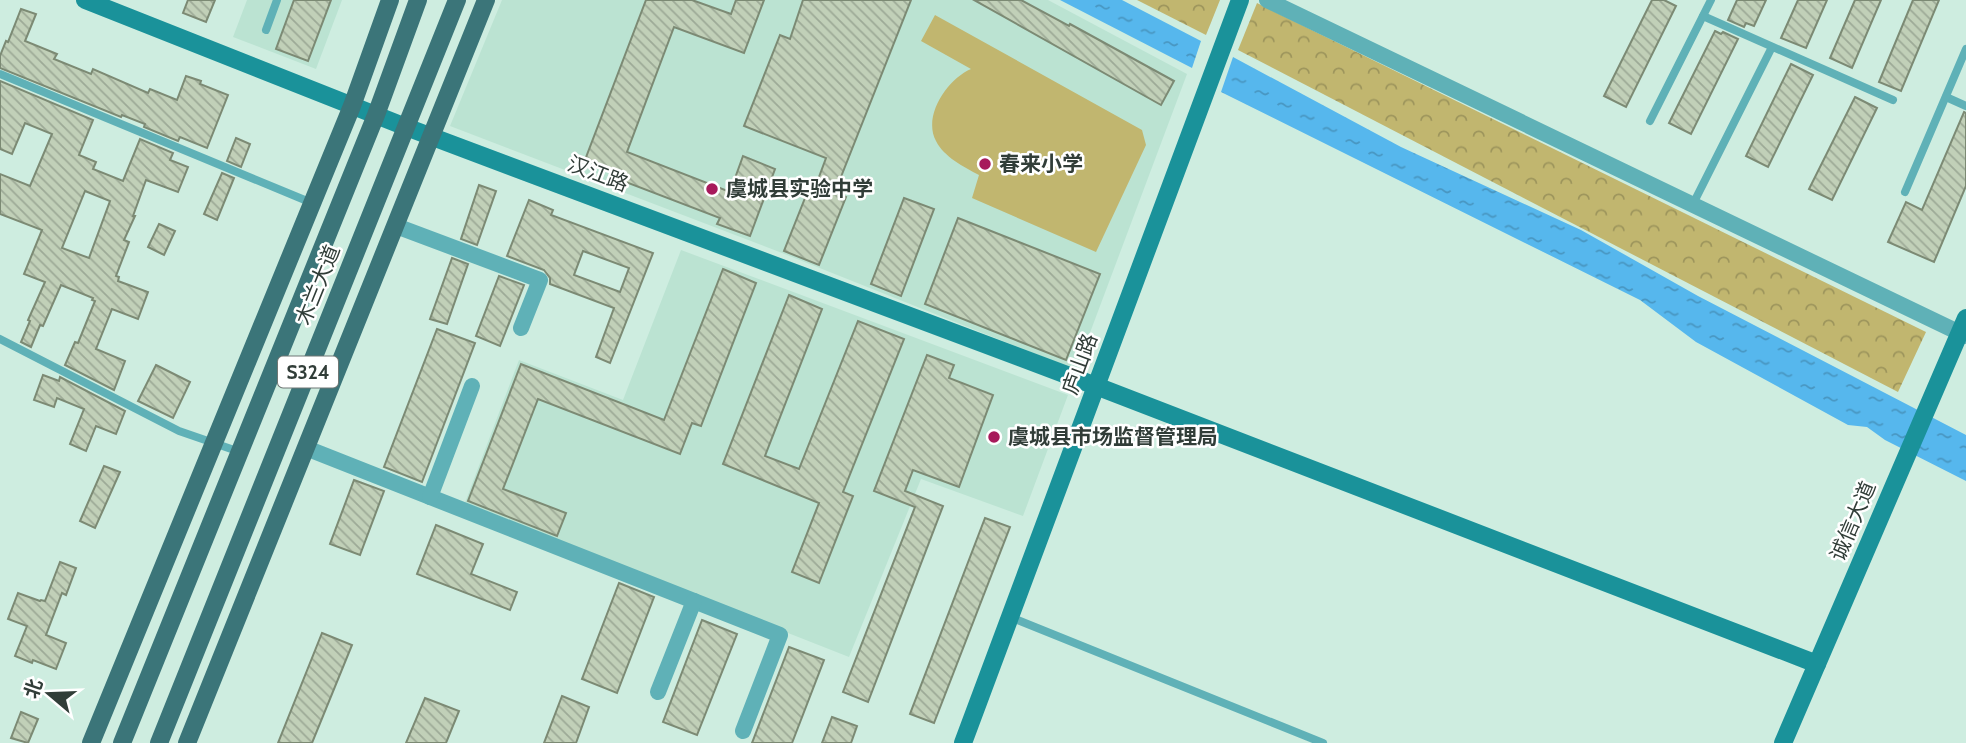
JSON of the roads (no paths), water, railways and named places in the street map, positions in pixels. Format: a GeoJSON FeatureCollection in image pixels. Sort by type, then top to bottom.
{"type":"FeatureCollection","features":[{"type":"Feature","properties":{"kind":"main road"},"geometry":{"type":"LineString","coordinates":[[91,743],[352,106],[390,0]]}},
{"type":"Feature","properties":{"kind":"main road","name":"木兰大道"},"geometry":{"type":"LineString","coordinates":[[122,743],[376,115],[418,0]]}},
{"type":"Feature","properties":{"kind":"main road","name":"木兰大道"},"geometry":{"type":"LineString","coordinates":[[159,743],[457,0]]}},
{"type":"Feature","properties":{"kind":"main road"},"geometry":{"type":"LineString","coordinates":[[187,743],[486,0]]}},
{"type":"Feature","properties":{"kind":"street","name":"汉江路"},"geometry":{"type":"LineString","coordinates":[[85,0],[406,127],[1096,386],[1817,664]]}},
{"type":"Feature","properties":{"kind":"street","name":"庐山路"},"geometry":{"type":"LineString","coordinates":[[963,743],[1240,0]]}},
{"type":"Feature","properties":{"kind":"street"},"geometry":{"type":"LineString","coordinates":[[1267,0],[1693,204],[1964,329]]}},
{"type":"Feature","properties":{"kind":"street"},"geometry":{"type":"LineString","coordinates":[[396,226],[540,280],[521,328]]}},
{"type":"Feature","properties":{"kind":"street","name":"诚信大道"},"geometry":{"type":"LineString","coordinates":[[1783,743],[1885,504],[1964,329]]}},
{"type":"Feature","properties":{"kind":"street"},"geometry":{"type":"LineString","coordinates":[[429,497],[472,386]]}},
{"type":"Feature","properties":{"kind":"street"},"geometry":{"type":"LineString","coordinates":[[306,448],[780,635],[743,731]]}},
{"type":"Feature","properties":{"kind":"street"},"geometry":{"type":"LineString","coordinates":[[658,692],[694,601]]}},
{"type":"Feature","properties":{"kind":"lane"},"geometry":{"type":"LineString","coordinates":[[266,30],[277,0]]}},
{"type":"Feature","properties":{"kind":"lane"},"geometry":{"type":"LineString","coordinates":[[1650,121],[1711,0]]}},
{"type":"Feature","properties":{"kind":"lane"},"geometry":{"type":"LineString","coordinates":[[1703,16],[1893,100]]}},
{"type":"Feature","properties":{"kind":"lane"},"geometry":{"type":"LineString","coordinates":[[1693,204],[1772,47]]}},
{"type":"Feature","properties":{"kind":"lane"},"geometry":{"type":"LineString","coordinates":[[1905,192],[1966,50]]}},
{"type":"Feature","properties":{"kind":"lane"},"geometry":{"type":"LineString","coordinates":[[0,74],[312,202]]}},
{"type":"Feature","properties":{"kind":"lane"},"geometry":{"type":"LineString","coordinates":[[1946,97],[1966,106]]}},
{"type":"Feature","properties":{"kind":"lane"},"geometry":{"type":"LineString","coordinates":[[0,339],[180,431],[240,452]]}},
{"type":"Feature","properties":{"kind":"lane"},"geometry":{"type":"LineString","coordinates":[[1010,617],[1323,743]]}},
{"type":"Feature","properties":{"kind":"water"},"geometry":{"type":"Polygon","coordinates":[[[1060,0],[1122,0],[1201,41],[1192,68],[1060,0]]]}},
{"type":"Feature","properties":{"kind":"water"},"geometry":{"type":"Polygon","coordinates":[[[1233,57],[1401,147],[1581,230],[1698,296],[1966,435],[1966,481],[1885,440],[1867,427],[1848,425],[1696,342],[1640,300],[1221,92],[1233,57]]]}},
{"type":"Feature","properties":{"kind":"place","name":"春来小学"},"geometry":{"type":"Point","coordinates":[985,164]}},
{"type":"Feature","properties":{"kind":"place","name":"虞城县实验中学"},"geometry":{"type":"Point","coordinates":[712,189]}},
{"type":"Feature","properties":{"kind":"place","name":"虞城县市场监督管理局"},"geometry":{"type":"Point","coordinates":[994,437]}}]}
